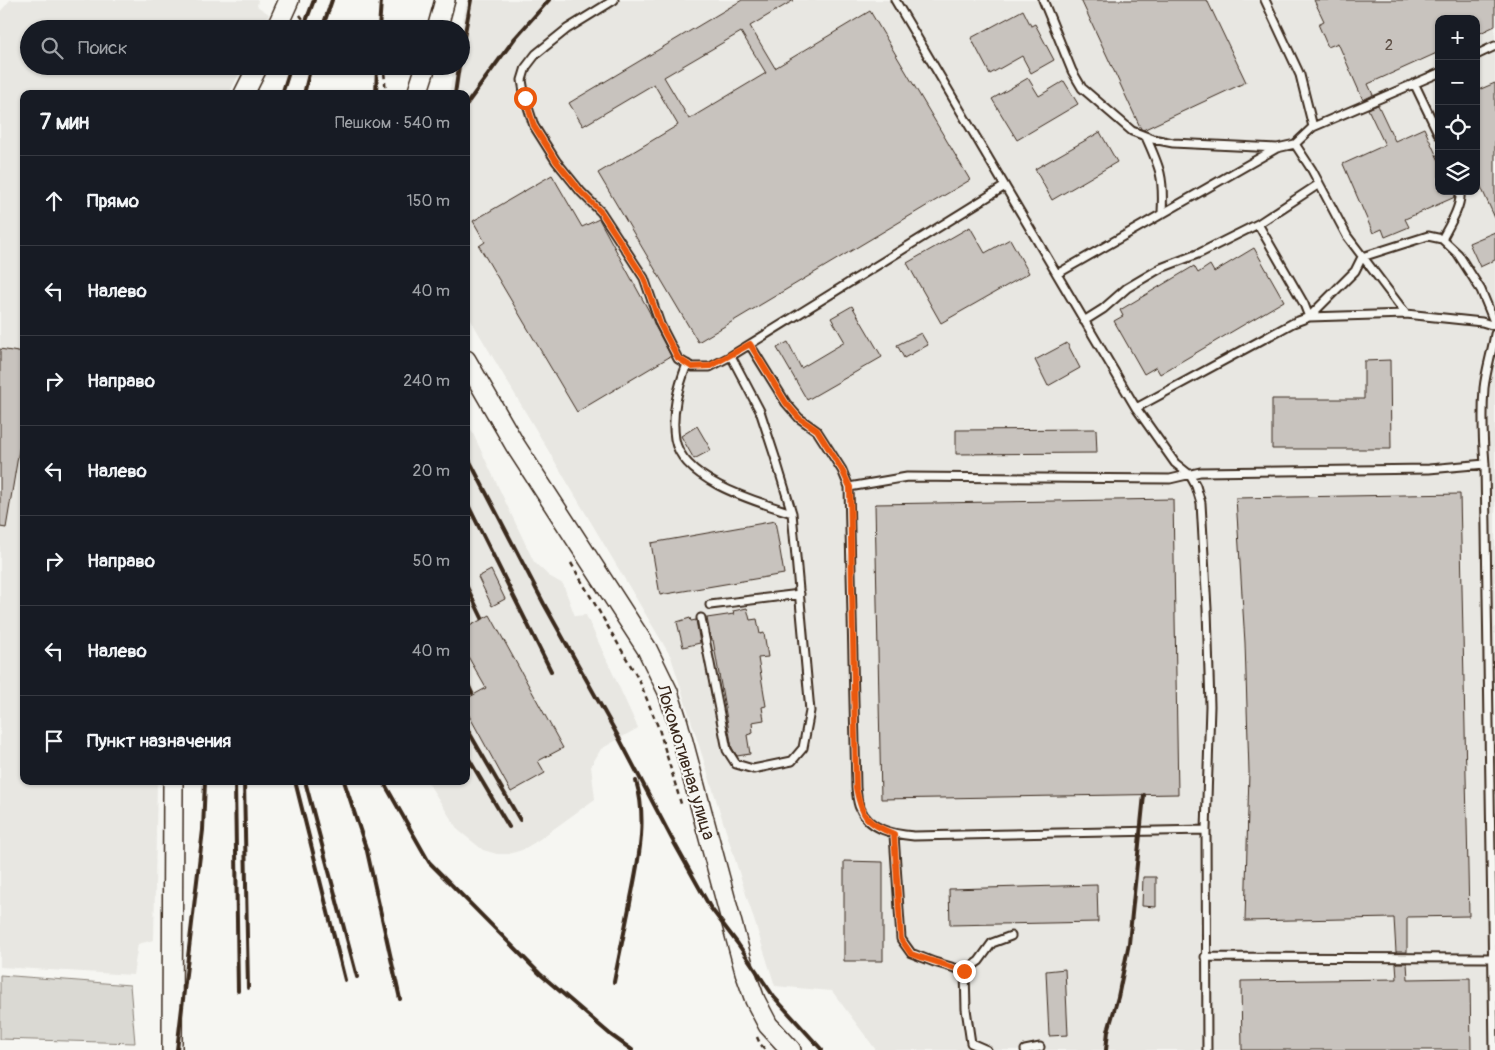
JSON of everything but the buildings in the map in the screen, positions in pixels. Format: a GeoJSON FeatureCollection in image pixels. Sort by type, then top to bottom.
{"type":"FeatureCollection","features":[{"type":"Feature","properties":{"kind":"main road"},"geometry":{"type":"LineString","coordinates":[[280,20],[289,0]]}},
{"type":"Feature","properties":{"kind":"main road"},"geometry":{"type":"LineString","coordinates":[[439,20],[445,0]]}},
{"type":"Feature","properties":{"kind":"main road"},"geometry":{"type":"LineString","coordinates":[[246,90],[254,75]]}},
{"type":"Feature","properties":{"kind":"main road"},"geometry":{"type":"LineString","coordinates":[[419,90],[423,75]]}},
{"type":"Feature","properties":{"kind":"main road","name":"Локомотивная улица"},"geometry":{"type":"LineString","coordinates":[[470,367],[515,445],[647,649],[668,692],[681,732],[745,972],[755,1000],[768,1025],[791,1050]]}},
{"type":"Feature","properties":{"kind":"main road"},"geometry":{"type":"LineString","coordinates":[[172,1050],[173,785]]}},
{"type":"Feature","properties":{"kind":"lane"},"geometry":{"type":"LineString","coordinates":[[614,0],[567,30],[536,54],[526,67],[522,80],[525,98],[534,126],[556,161],[581,192],[601,212],[644,278],[660,324],[678,358],[692,367],[710,366],[731,356],[1005,186]]}},
{"type":"Feature","properties":{"kind":"lane"},"geometry":{"type":"LineString","coordinates":[[895,0],[1136,408],[1175,463],[1190,475],[1196,486],[1201,503],[1210,706],[1206,830],[1205,957],[1207,1050]]}},
{"type":"Feature","properties":{"kind":"lane"},"geometry":{"type":"LineString","coordinates":[[1043,0],[1072,71],[1082,88],[1132,131],[1146,137],[1173,143],[1276,148],[1296,144],[1314,127],[1435,75]]}},
{"type":"Feature","properties":{"kind":"lane"},"geometry":{"type":"LineString","coordinates":[[1265,0],[1300,76],[1314,127]]}},
{"type":"Feature","properties":{"kind":"lane"},"geometry":{"type":"LineString","coordinates":[[1480,53],[1495,46]]}},
{"type":"Feature","properties":{"kind":"lane"},"geometry":{"type":"LineString","coordinates":[[1415,84],[1435,126]]}},
{"type":"Feature","properties":{"kind":"lane"},"geometry":{"type":"LineString","coordinates":[[1146,137],[1160,169],[1163,186],[1162,212]]}},
{"type":"Feature","properties":{"kind":"lane"},"geometry":{"type":"LineString","coordinates":[[1296,144],[1347,236],[1406,314]]}},
{"type":"Feature","properties":{"kind":"lane"},"geometry":{"type":"LineString","coordinates":[[1057,274],[1276,148]]}},
{"type":"Feature","properties":{"kind":"lane"},"geometry":{"type":"LineString","coordinates":[[1084,321],[1103,309],[1127,288],[1161,268],[1200,253],[1258,224],[1319,184]]}},
{"type":"Feature","properties":{"kind":"lane"},"geometry":{"type":"LineString","coordinates":[[1442,239],[1452,220],[1461,195]]}},
{"type":"Feature","properties":{"kind":"lane"},"geometry":{"type":"LineString","coordinates":[[1258,224],[1309,316]]}},
{"type":"Feature","properties":{"kind":"lane"},"geometry":{"type":"LineString","coordinates":[[1309,316],[1355,271],[1362,257],[1428,236],[1442,239],[1458,254],[1481,290],[1495,325]]}},
{"type":"Feature","properties":{"kind":"lane"},"geometry":{"type":"LineString","coordinates":[[1136,408],[1293,322],[1309,316],[1406,314],[1495,325]]}},
{"type":"Feature","properties":{"kind":"lane"},"geometry":{"type":"LineString","coordinates":[[1494,1050],[1485,464],[1482,426],[1484,388],[1488,363],[1494,350],[1495,334]]}},
{"type":"Feature","properties":{"kind":"lane"},"geometry":{"type":"LineString","coordinates":[[750,344],[786,403],[799,418],[817,430],[842,470],[850,487],[856,788],[860,808],[868,821],[878,828],[894,834],[914,836],[1206,830]]}},
{"type":"Feature","properties":{"kind":"lane"},"geometry":{"type":"LineString","coordinates":[[701,618],[727,750],[736,764],[753,769],[792,761],[803,748],[810,711],[792,514],[760,412],[731,356]]}},
{"type":"Feature","properties":{"kind":"lane"},"geometry":{"type":"LineString","coordinates":[[687,364],[678,389],[674,416],[675,441],[682,456],[697,472],[716,484],[792,514]]}},
{"type":"Feature","properties":{"kind":"lane"},"geometry":{"type":"LineString","coordinates":[[850,487],[907,477],[1170,479],[1200,472],[1429,469],[1485,464]]}},
{"type":"Feature","properties":{"kind":"lane"},"geometry":{"type":"LineString","coordinates":[[710,605],[800,594]]}},
{"type":"Feature","properties":{"kind":"lane"},"geometry":{"type":"LineString","coordinates":[[894,834],[901,939],[911,954],[964,971]]}},
{"type":"Feature","properties":{"kind":"lane"},"geometry":{"type":"LineString","coordinates":[[964,971],[979,961],[992,944],[1012,936]]}},
{"type":"Feature","properties":{"kind":"lane"},"geometry":{"type":"LineString","coordinates":[[1205,957],[1494,958]]}},
{"type":"Feature","properties":{"kind":"lane"},"geometry":{"type":"LineString","coordinates":[[964,971],[966,1008],[971,1043],[987,1050]]}},
{"type":"Feature","properties":{"kind":"lane"},"geometry":{"type":"LineString","coordinates":[[1025,1050],[1040,1047]]}},
{"type":"Feature","properties":{"kind":"path"},"geometry":{"type":"LineString","coordinates":[[384,75],[386,90]]}},
{"type":"Feature","properties":{"kind":"path"},"geometry":{"type":"LineString","coordinates":[[570,562],[640,680],[659,729],[685,815]]}},
{"type":"Feature","properties":{"kind":"path"},"geometry":{"type":"LineString","coordinates":[[756,1036],[766,1050]]}},
{"type":"Feature","properties":{"kind":"shaded area"},"geometry":{"type":"Polygon","coordinates":[[[10,0],[258,0],[257,6],[269,14],[266,20],[20,20],[20,75],[238,75],[231,90],[20,90],[20,785],[157,785],[154,940],[138,944],[133,975],[0,967],[0,12],[10,0]]]}},
{"type":"Feature","properties":{"kind":"shaded area"},"geometry":{"type":"Polygon","coordinates":[[[467,0],[1495,0],[1495,1050],[876,1050],[832,991],[775,986],[671,657],[470,319],[470,90],[450,90],[452,75],[470,75],[470,20],[463,20],[467,0]]]}},
{"type":"Feature","properties":{"kind":"shaded area"},"geometry":{"type":"Polygon","coordinates":[[[470,427],[534,562],[549,576],[563,584],[575,616],[586,615],[638,728],[601,749],[591,766],[595,799],[522,850],[509,854],[497,854],[483,850],[458,830],[430,785],[470,785],[470,427]]]}},
{"type":"Feature","properties":{"kind":"shaded area"},"geometry":{"type":"Polygon","coordinates":[[[0,975],[130,985],[135,1043],[0,1039],[0,975]]]}},
{"type":"Feature","properties":{"kind":"railway"},"geometry":{"type":"LineString","coordinates":[[306,20],[314,0]]}},
{"type":"Feature","properties":{"kind":"railway"},"geometry":{"type":"LineString","coordinates":[[325,20],[332,0]]}},
{"type":"Feature","properties":{"kind":"railway"},"geometry":{"type":"LineString","coordinates":[[380,20],[381,0]]}},
{"type":"Feature","properties":{"kind":"railway"},"geometry":{"type":"LineString","coordinates":[[467,20],[471,0]]}},
{"type":"Feature","properties":{"kind":"railway"},"geometry":{"type":"LineString","coordinates":[[470,100],[515,38],[549,0]]}},
{"type":"Feature","properties":{"kind":"railway"},"geometry":{"type":"LineString","coordinates":[[283,90],[288,75]]}},
{"type":"Feature","properties":{"kind":"railway"},"geometry":{"type":"LineString","coordinates":[[305,90],[309,75]]}},
{"type":"Feature","properties":{"kind":"railway"},"geometry":{"type":"LineString","coordinates":[[376,90],[377,75]]}},
{"type":"Feature","properties":{"kind":"railway"},"geometry":{"type":"LineString","coordinates":[[456,90],[458,75]]}},
{"type":"Feature","properties":{"kind":"railway"},"geometry":{"type":"LineString","coordinates":[[470,462],[544,604],[710,907],[774,997],[822,1050]]}},
{"type":"Feature","properties":{"kind":"railway"},"geometry":{"type":"LineString","coordinates":[[470,509],[551,671]]}},
{"type":"Feature","properties":{"kind":"railway"},"geometry":{"type":"LineString","coordinates":[[470,593],[482,618]]}},
{"type":"Feature","properties":{"kind":"railway"},"geometry":{"type":"LineString","coordinates":[[470,689],[472,693]]}},
{"type":"Feature","properties":{"kind":"railway"},"geometry":{"type":"LineString","coordinates":[[470,734],[520,820]]}},
{"type":"Feature","properties":{"kind":"railway"},"geometry":{"type":"LineString","coordinates":[[470,761],[509,827]]}},
{"type":"Feature","properties":{"kind":"railway"},"geometry":{"type":"LineString","coordinates":[[614,982],[636,872],[640,842],[641,811],[636,781]]}},
{"type":"Feature","properties":{"kind":"railway"},"geometry":{"type":"LineString","coordinates":[[177,1050],[203,830],[205,785]]}},
{"type":"Feature","properties":{"kind":"railway"},"geometry":{"type":"LineString","coordinates":[[235,785],[238,991]]}},
{"type":"Feature","properties":{"kind":"railway"},"geometry":{"type":"LineString","coordinates":[[244,785],[248,988]]}},
{"type":"Feature","properties":{"kind":"railway"},"geometry":{"type":"LineString","coordinates":[[296,785],[345,980]]}},
{"type":"Feature","properties":{"kind":"railway"},"geometry":{"type":"LineString","coordinates":[[306,785],[357,977]]}},
{"type":"Feature","properties":{"kind":"railway"},"geometry":{"type":"LineString","coordinates":[[345,785],[367,851],[400,999]]}},
{"type":"Feature","properties":{"kind":"railway"},"geometry":{"type":"LineString","coordinates":[[385,785],[429,862],[540,974],[611,1035],[632,1050]]}},
{"type":"Feature","properties":{"kind":"railway"},"geometry":{"type":"LineString","coordinates":[[1106,1050],[1108,1031],[1118,997],[1129,943],[1144,795]]}},
{"type":"Feature","properties":{"kind":"route"},"geometry":{"type":"LineString","coordinates":[[525,98],[534,126],[556,161],[581,192],[601,212],[644,278],[660,324],[678,358],[692,367],[710,366],[750,344],[786,403],[799,418],[817,430],[842,470],[850,487],[856,788],[860,808],[868,821],[878,828],[894,834],[901,939],[911,954],[964,971]]}}]}
